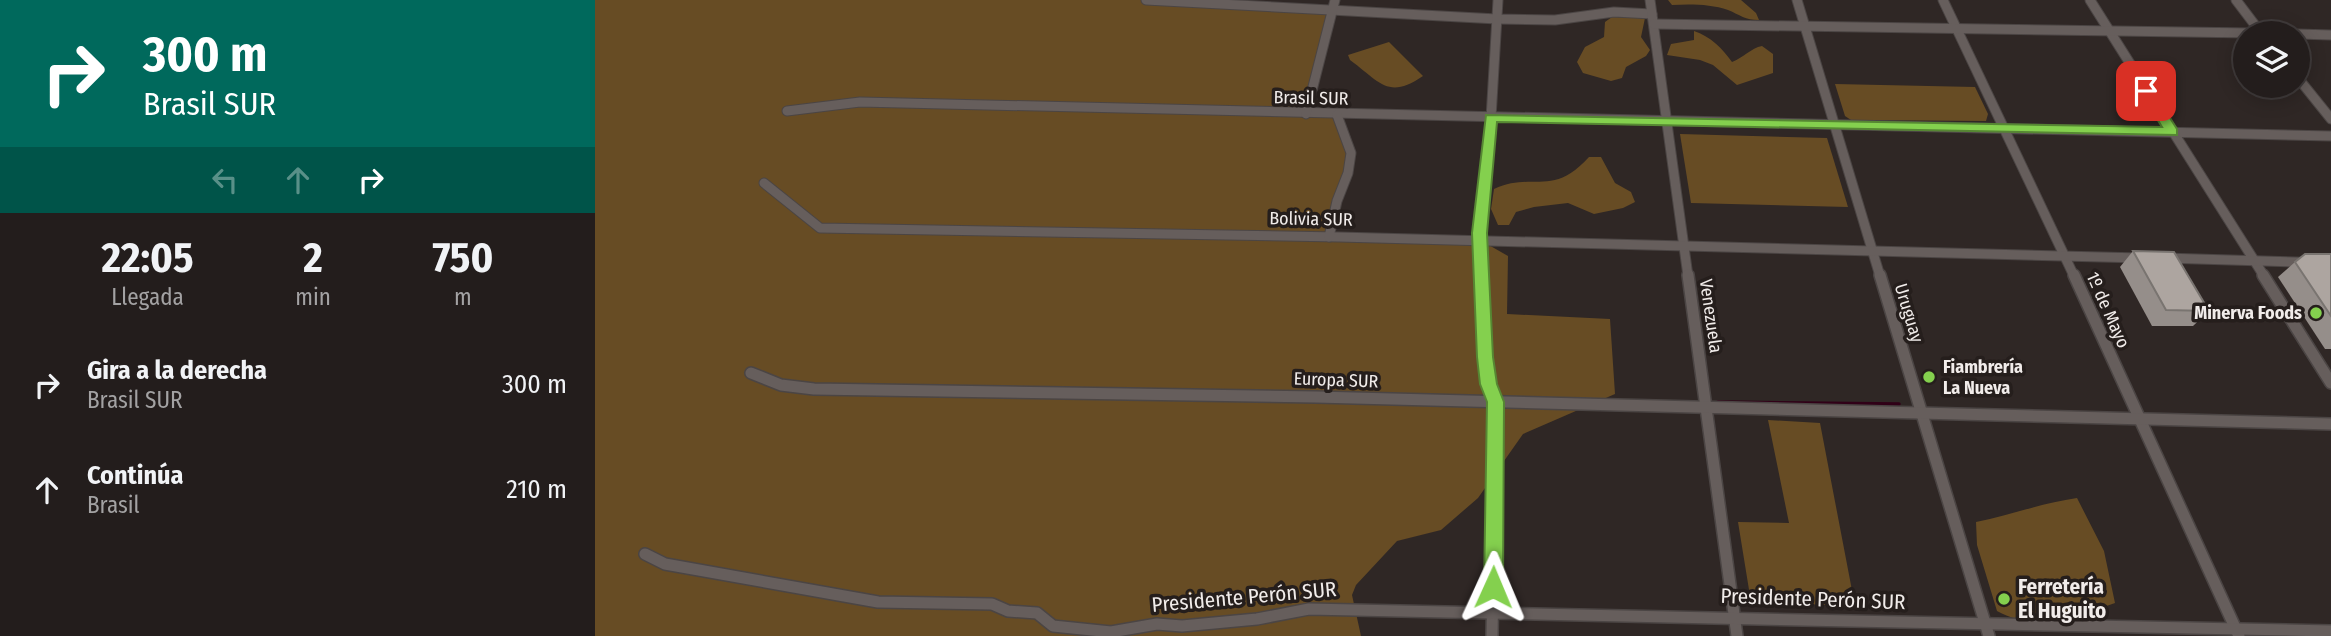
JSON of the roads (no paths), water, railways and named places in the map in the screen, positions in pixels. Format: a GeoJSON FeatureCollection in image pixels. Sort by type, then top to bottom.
{"type":"FeatureCollection","features":[{"type":"Feature","properties":{"kind":"street"},"geometry":{"type":"LineString","coordinates":[[1146,0],[1497,19],[1555,20],[1614,12],[1653,19],[1805,27],[2233,33]]}},
{"type":"Feature","properties":{"kind":"street"},"geometry":{"type":"LineString","coordinates":[[1306,114],[1335,0]]}},
{"type":"Feature","properties":{"kind":"street"},"geometry":{"type":"LineString","coordinates":[[1492,636],[1496,402],[1489,384],[1485,357],[1480,240],[1498,0]]}},
{"type":"Feature","properties":{"kind":"street","name":"Venezuela"},"geometry":{"type":"LineString","coordinates":[[1650,0],[1737,636]]}},
{"type":"Feature","properties":{"kind":"street","name":"Uruguay"},"geometry":{"type":"LineString","coordinates":[[1797,0],[1987,631]]}},
{"type":"Feature","properties":{"kind":"street","name":"1º de Mayo"},"geometry":{"type":"LineString","coordinates":[[1943,0],[2065,256],[2237,632]]}},
{"type":"Feature","properties":{"kind":"street"},"geometry":{"type":"LineString","coordinates":[[2089,0],[2331,383]]}},
{"type":"Feature","properties":{"kind":"street"},"geometry":{"type":"LineString","coordinates":[[2235,0],[2252,21]]}},
{"type":"Feature","properties":{"kind":"street"},"geometry":{"type":"LineString","coordinates":[[2310,34],[2331,35]]}},
{"type":"Feature","properties":{"kind":"street"},"geometry":{"type":"LineString","coordinates":[[2310,93],[2331,119]]}},
{"type":"Feature","properties":{"kind":"street","name":"Brasil SUR"},"geometry":{"type":"LineString","coordinates":[[787,111],[860,102],[2331,136]]}},
{"type":"Feature","properties":{"kind":"street"},"geometry":{"type":"LineString","coordinates":[[1329,237],[1337,201],[1348,173],[1351,153],[1337,115]]}},
{"type":"Feature","properties":{"kind":"street","name":"Bolivia SUR"},"geometry":{"type":"LineString","coordinates":[[764,183],[820,228],[1480,240],[1873,253],[2331,263]]}},
{"type":"Feature","properties":{"kind":"street","name":"Europa SUR"},"geometry":{"type":"LineString","coordinates":[[751,373],[781,385],[814,389],[1290,396],[2331,424]]}},
{"type":"Feature","properties":{"kind":"street","name":"Presidente Perón SUR"},"geometry":{"type":"LineString","coordinates":[[645,554],[665,564],[879,601],[992,604],[1008,611],[1022,610],[1037,614],[1053,626],[1111,632],[1157,624],[1182,626],[1257,619],[1309,609],[1734,617],[1987,631],[2331,631]]}},
{"type":"Feature","properties":{"kind":"waterway"},"geometry":{"type":"LineString","coordinates":[[1718,402],[1899,404]]}},
{"type":"Feature","properties":{"kind":"place","name":"Minerva Foods"},"geometry":{"type":"Point","coordinates":[2316,313]}},
{"type":"Feature","properties":{"kind":"place","name":"Fiambrería La Nueva"},"geometry":{"type":"Point","coordinates":[1929,377]}},
{"type":"Feature","properties":{"kind":"place","name":"Ferretería El Huguito"},"geometry":{"type":"Point","coordinates":[2004,599]}}]}
